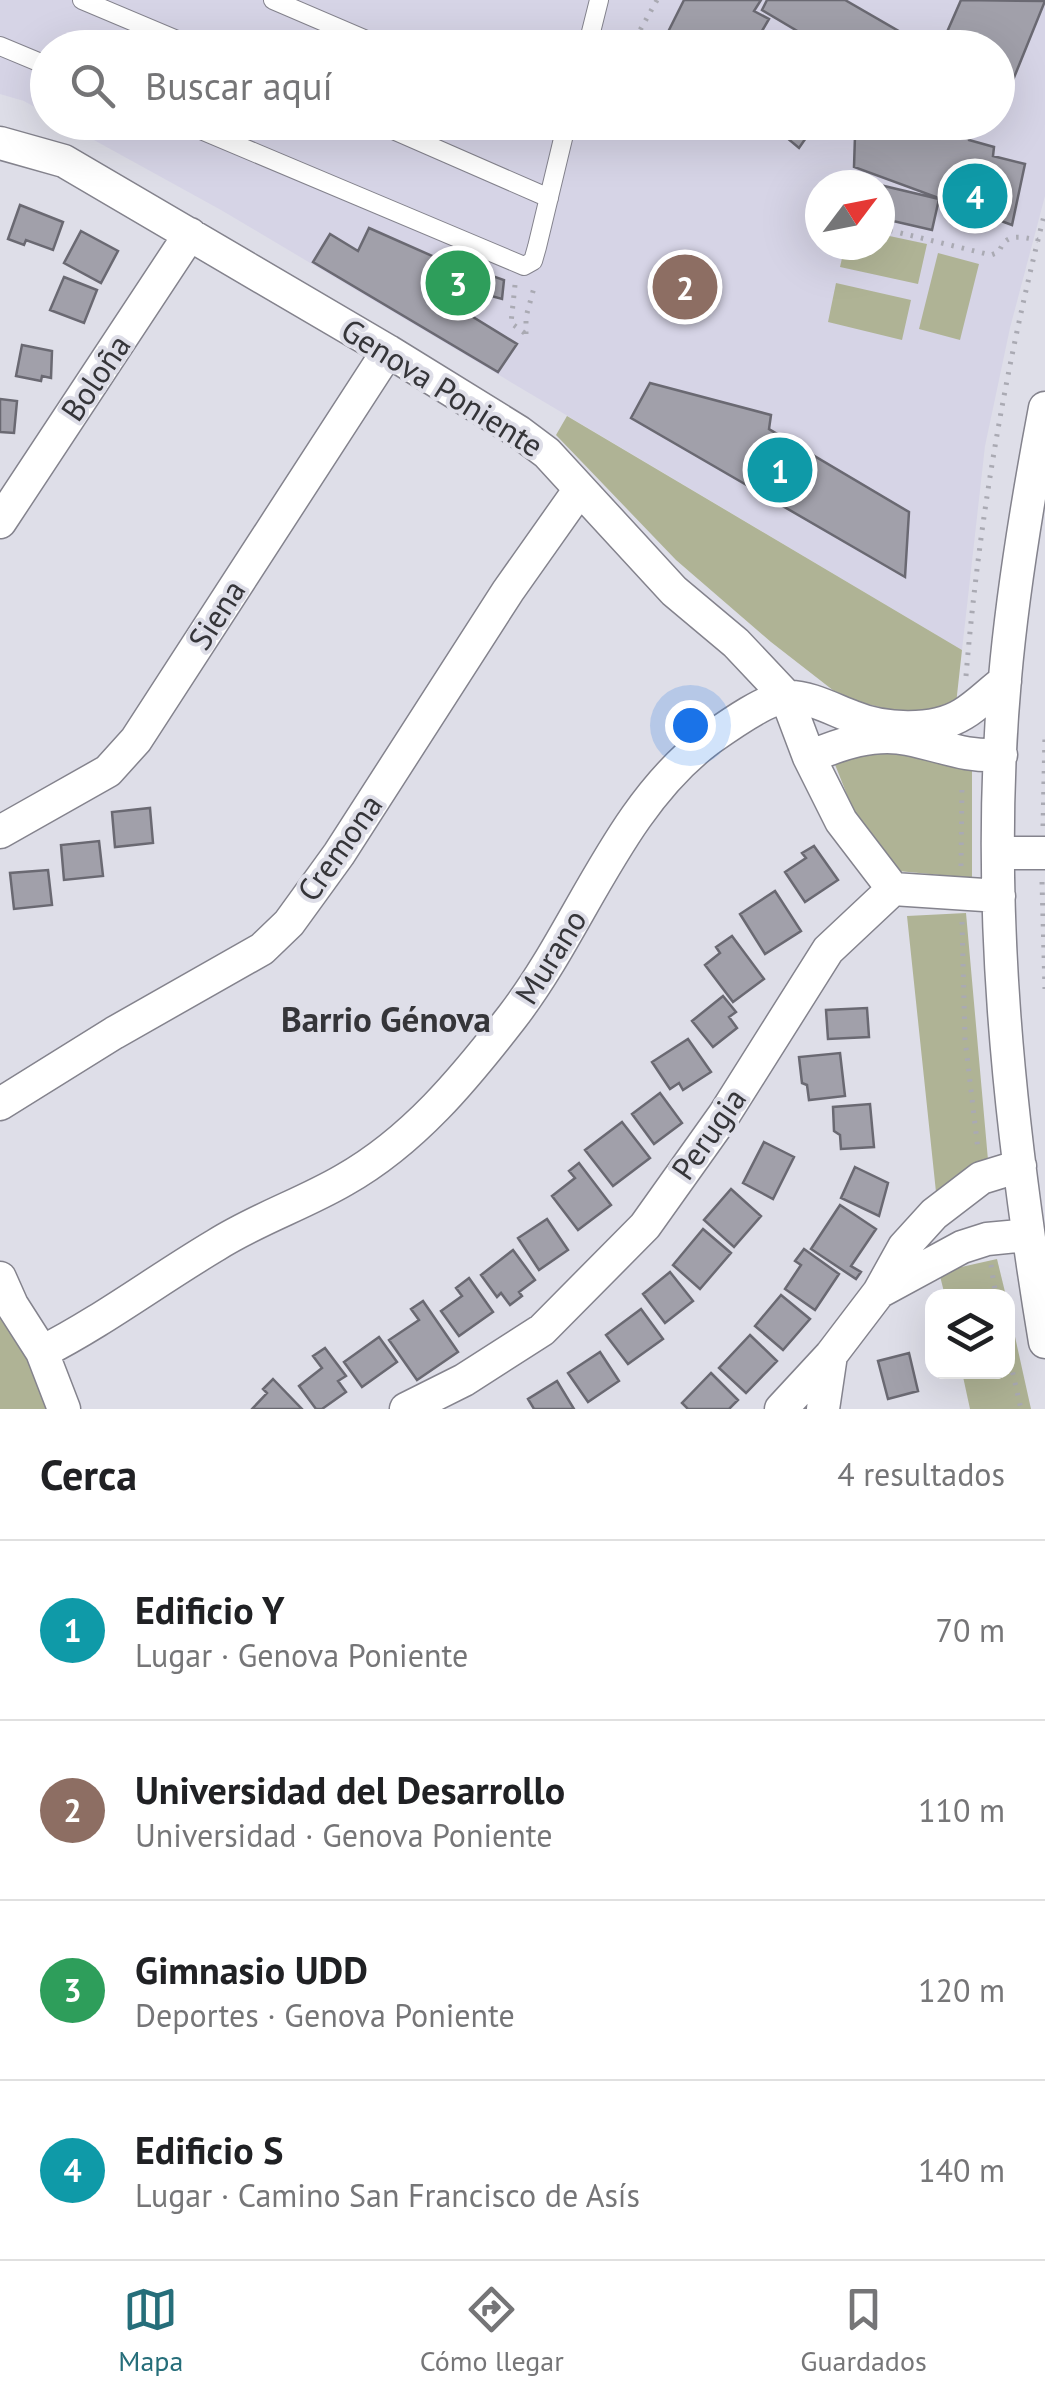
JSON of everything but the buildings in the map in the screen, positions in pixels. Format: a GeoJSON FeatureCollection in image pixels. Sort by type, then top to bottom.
{"type":"FeatureCollection","features":[{"type":"Feature","properties":{"kind":"street","name":"Genova Poniente"},"geometry":{"type":"LineString","coordinates":[[0,143],[64,162],[388,351],[520,432],[547,453],[674,591],[736,642],[786,696],[809,757],[841,821],[893,889]]}},
{"type":"Feature","properties":{"kind":"street","name":"Boloña"},"geometry":{"type":"LineString","coordinates":[[0,522],[190,234]]}},
{"type":"Feature","properties":{"kind":"street","name":"Siena"},"geometry":{"type":"LineString","coordinates":[[0,832],[108,771],[128,749],[388,351]]}},
{"type":"Feature","properties":{"kind":"street"},"geometry":{"type":"LineString","coordinates":[[1045,408],[1019,548],[1005,680],[998,854],[1006,1033],[1028,1235],[1045,1342]]}},
{"type":"Feature","properties":{"kind":"street","name":"Cremona"},"geometry":{"type":"LineString","coordinates":[[0,1104],[114,1033],[262,950],[288,923],[339,854],[508,592],[580,489]]}},
{"type":"Feature","properties":{"kind":"street"},"geometry":{"type":"LineString","coordinates":[[786,696],[861,720],[902,727],[938,724],[962,715],[1005,680]]}},
{"type":"Feature","properties":{"kind":"street","name":"Murano"},"geometry":{"type":"LineString","coordinates":[[42,1352],[111,1314],[260,1219],[344,1180],[392,1148],[430,1115],[514,1014],[649,798],[708,741],[786,696]]}},
{"type":"Feature","properties":{"kind":"street"},"geometry":{"type":"LineString","coordinates":[[809,757],[844,743],[875,737],[906,738],[963,755],[1001,755]]}},
{"type":"Feature","properties":{"kind":"street"},"geometry":{"type":"LineString","coordinates":[[998,854],[1045,853]]}},
{"type":"Feature","properties":{"kind":"street"},"geometry":{"type":"LineString","coordinates":[[893,889],[999,896]]}},
{"type":"Feature","properties":{"kind":"street","name":"Perugia"},"geometry":{"type":"LineString","coordinates":[[406,1409],[464,1380],[542,1330],[645,1226],[724,1115],[828,950],[893,889]]}},
{"type":"Feature","properties":{"kind":"street"},"geometry":{"type":"LineString","coordinates":[[781,1409],[832,1355],[879,1292],[904,1247],[934,1214],[981,1178],[1020,1166]]}},
{"type":"Feature","properties":{"kind":"street"},"geometry":{"type":"LineString","coordinates":[[879,1292],[962,1248],[986,1239],[1028,1235]]}},
{"type":"Feature","properties":{"kind":"street"},"geometry":{"type":"LineString","coordinates":[[0,1278],[42,1352],[64,1409]]}},
{"type":"Feature","properties":{"kind":"street"},"geometry":{"type":"LineString","coordinates":[[823,1409],[832,1355]]}},
{"type":"Feature","properties":{"kind":"lane"},"geometry":{"type":"LineString","coordinates":[[82,0],[154,30]]}},
{"type":"Feature","properties":{"kind":"lane"},"geometry":{"type":"LineString","coordinates":[[273,0],[343,30]]}},
{"type":"Feature","properties":{"kind":"lane"},"geometry":{"type":"LineString","coordinates":[[592,30],[599,0]]}},
{"type":"Feature","properties":{"kind":"lane"},"geometry":{"type":"LineString","coordinates":[[0,46],[30,58]]}},
{"type":"Feature","properties":{"kind":"lane"},"geometry":{"type":"LineString","coordinates":[[225,140],[524,266],[533,262],[562,140]]}},
{"type":"Feature","properties":{"kind":"lane"},"geometry":{"type":"LineString","coordinates":[[416,140],[549,198]]}},
{"type":"Feature","properties":{"kind":"path"},"geometry":{"type":"LineString","coordinates":[[640,30],[657,0]]}},
{"type":"Feature","properties":{"kind":"path"},"geometry":{"type":"LineString","coordinates":[[895,232],[992,255],[999,252],[1002,241],[1008,238],[1038,240]]}},
{"type":"Feature","properties":{"kind":"path"},"geometry":{"type":"LineString","coordinates":[[518,264],[512,324],[526,334]]}},
{"type":"Feature","properties":{"kind":"path"},"geometry":{"type":"LineString","coordinates":[[1014,1379],[1021,1409]]}},
{"type":"Feature","properties":{"kind":"shaded area"},"geometry":{"type":"Polygon","coordinates":[[[0,0],[1045,0],[1045,196],[1010,328],[985,446],[962,650],[221,210],[94,140],[1015,140],[1015,30],[30,30],[30,104],[0,94],[0,0]]]}},
{"type":"Feature","properties":{"kind":"green space"},"geometry":{"type":"Polygon","coordinates":[[[895,237],[927,244],[918,284],[840,267],[842,260],[895,260],[895,237]]]}},
{"type":"Feature","properties":{"kind":"green space"},"geometry":{"type":"Polygon","coordinates":[[[938,253],[979,264],[960,340],[919,329],[938,253]]]}},
{"type":"Feature","properties":{"kind":"green space"},"geometry":{"type":"Polygon","coordinates":[[[836,283],[911,300],[902,340],[828,322],[836,283]]]}},
{"type":"Feature","properties":{"kind":"green space"},"geometry":{"type":"Polygon","coordinates":[[[567,416],[962,650],[956,704],[912,715],[843,698],[676,560],[556,435],[567,416]]]}},
{"type":"Feature","properties":{"kind":"green space"},"geometry":{"type":"Polygon","coordinates":[[[879,747],[972,766],[972,878],[898,871],[857,820],[834,762],[879,747]]]}},
{"type":"Feature","properties":{"kind":"green space"},"geometry":{"type":"Polygon","coordinates":[[[966,913],[988,1160],[936,1192],[907,916],[966,913]]]}},
{"type":"Feature","properties":{"kind":"green space"},"geometry":{"type":"Polygon","coordinates":[[[997,1259],[1004,1289],[943,1289],[939,1272],[997,1259]]]}},
{"type":"Feature","properties":{"kind":"green space"},"geometry":{"type":"Polygon","coordinates":[[[0,1303],[34,1360],[50,1409],[0,1409],[0,1303]]]}},
{"type":"Feature","properties":{"kind":"green space"},"geometry":{"type":"Polygon","coordinates":[[[1015,1337],[1031,1409],[970,1409],[964,1379],[1015,1379],[1015,1337]]]}},
{"type":"Feature","properties":{"kind":"place","name":"Edificio S"},"geometry":{"type":"Point","coordinates":[975,196]}},
{"type":"Feature","properties":{"kind":"place","name":"Gimnasio UDD"},"geometry":{"type":"Point","coordinates":[458,283]}},
{"type":"Feature","properties":{"kind":"place","name":"Universidad del Desarrollo"},"geometry":{"type":"Point","coordinates":[685,287]}},
{"type":"Feature","properties":{"kind":"place","name":"Edificio Y"},"geometry":{"type":"Point","coordinates":[780,470]}},
{"type":"Feature","properties":{"kind":"district","name":"Barrio Génova"},"geometry":{"type":"Point","coordinates":[386,1020]}}]}
